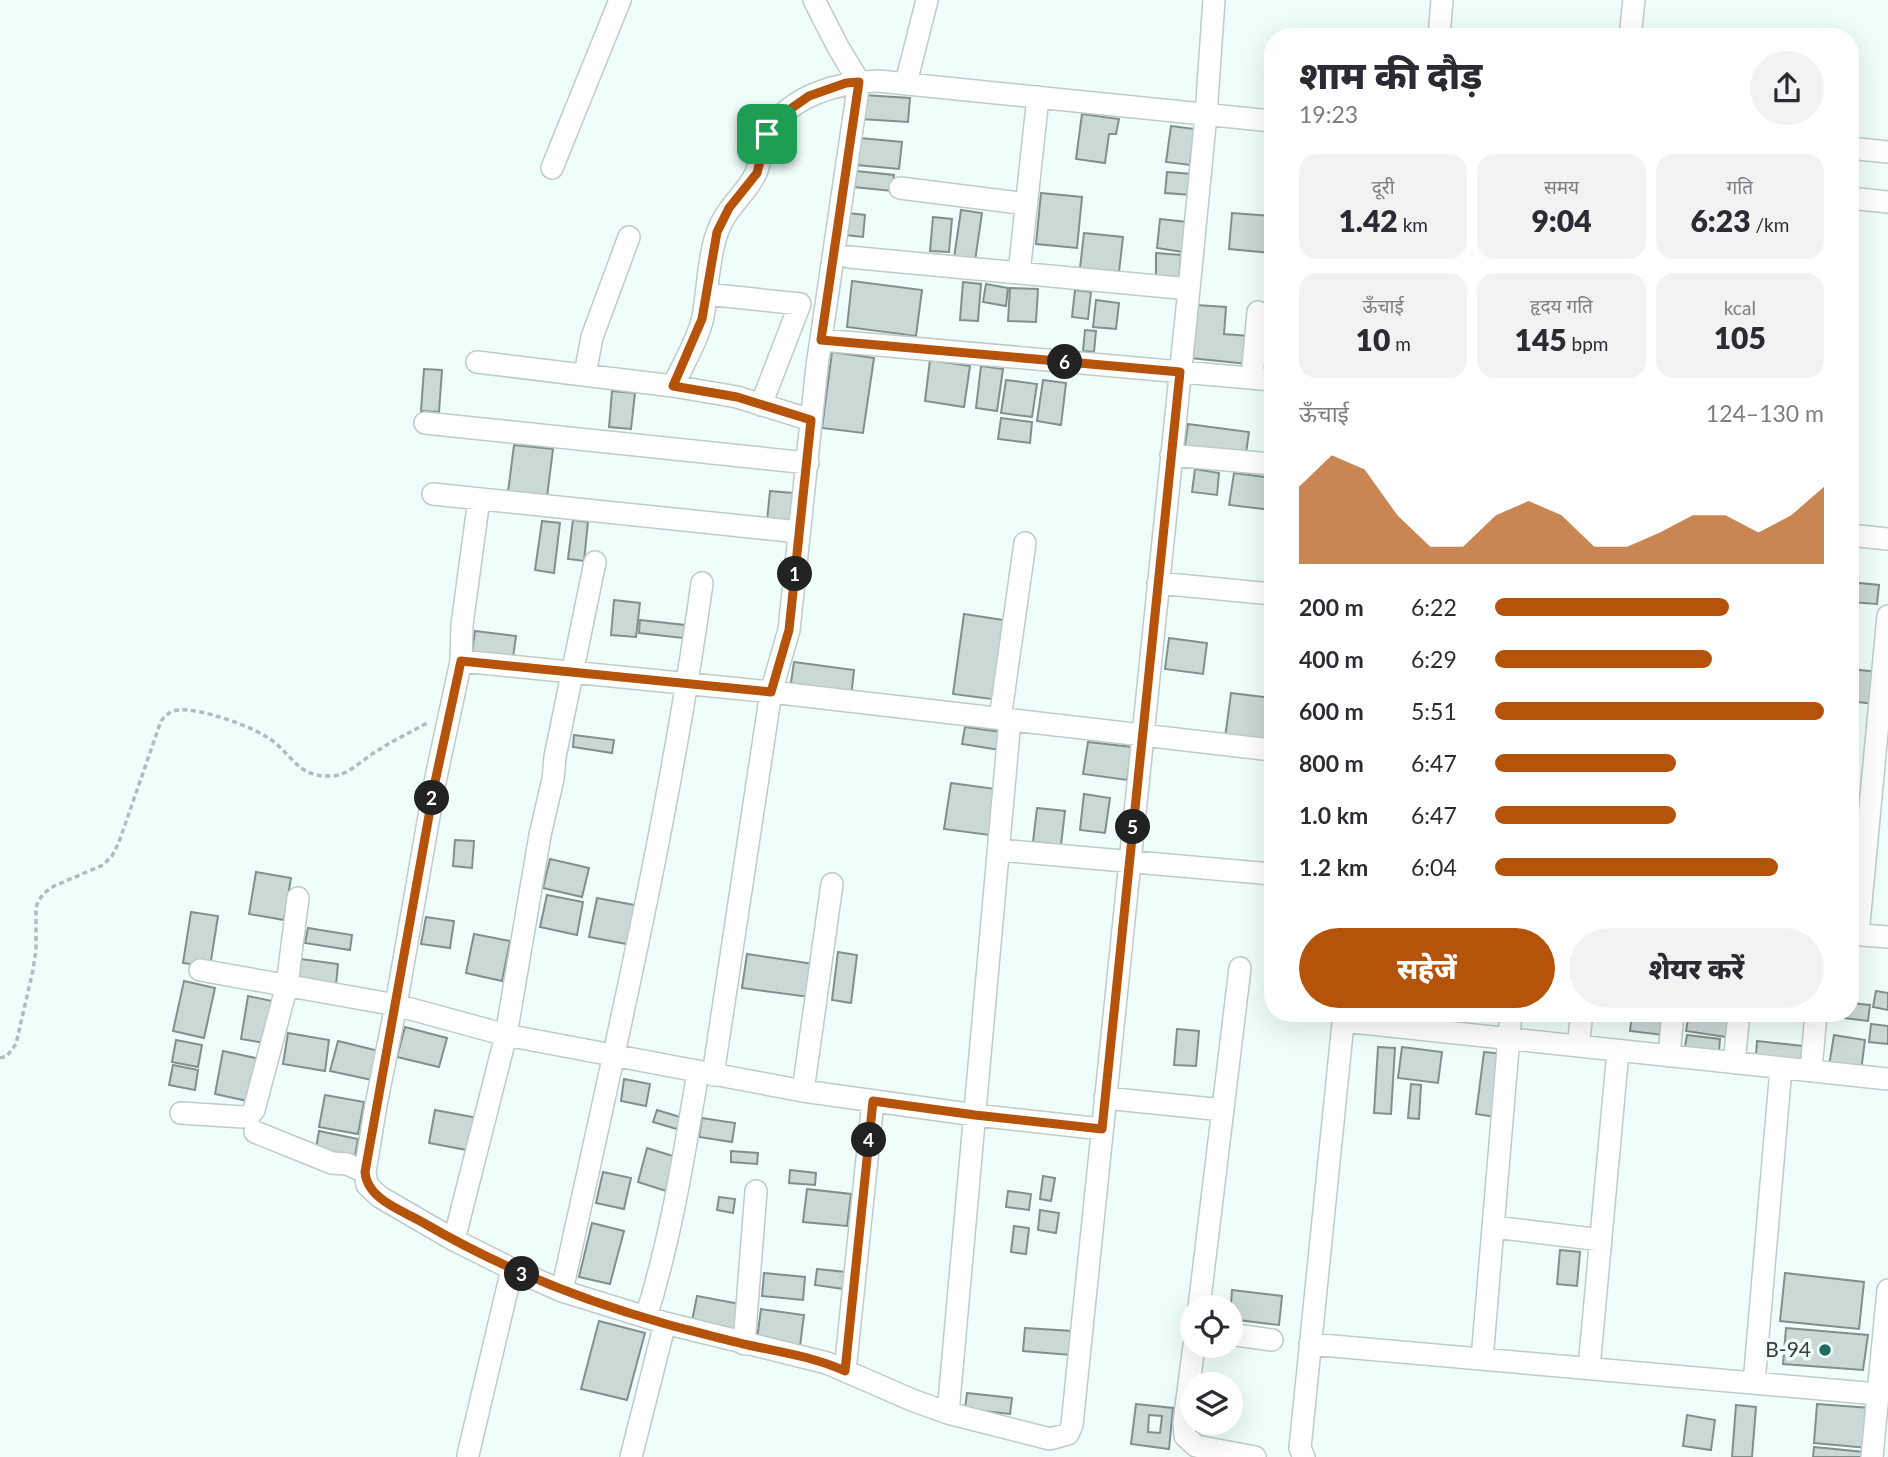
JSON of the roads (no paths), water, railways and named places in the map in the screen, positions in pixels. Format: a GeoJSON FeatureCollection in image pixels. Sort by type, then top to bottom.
{"type":"FeatureCollection","features":[{"type":"Feature","properties":{"kind":"street"},"geometry":{"type":"LineString","coordinates":[[552,169],[620,0]]}},
{"type":"Feature","properties":{"kind":"street"},"geometry":{"type":"LineString","coordinates":[[631,1457],[655,1320],[662,1256],[705,1074],[771,692],[789,630],[821,340],[859,82],[814,0]]}},
{"type":"Feature","properties":{"kind":"street"},"geometry":{"type":"LineString","coordinates":[[906,83],[927,0]]}},
{"type":"Feature","properties":{"kind":"street"},"geometry":{"type":"LineString","coordinates":[[479,499],[462,625],[461,661],[449,711],[365,1172],[367,1185],[380,1198],[454,1240],[562,1291],[744,1344],[811,1358],[912,1401],[948,1413],[1050,1439],[1068,1434],[1072,1425],[1180,372],[1206,115],[1214,0]]}},
{"type":"Feature","properties":{"kind":"street"},"geometry":{"type":"LineString","coordinates":[[1439,28],[1442,0]]}},
{"type":"Feature","properties":{"kind":"street"},"geometry":{"type":"LineString","coordinates":[[1631,28],[1634,0]]}},
{"type":"Feature","properties":{"kind":"street"},"geometry":{"type":"LineString","coordinates":[[673,386],[700,326],[717,232],[729,208],[757,173],[767,134],[789,110],[809,96],[846,83],[906,83],[1264,120]]}},
{"type":"Feature","properties":{"kind":"street"},"geometry":{"type":"LineString","coordinates":[[1019,273],[1038,97]]}},
{"type":"Feature","properties":{"kind":"street"},"geometry":{"type":"LineString","coordinates":[[1859,149],[1888,152]]}},
{"type":"Feature","properties":{"kind":"street"},"geometry":{"type":"LineString","coordinates":[[900,188],[1027,204]]}},
{"type":"Feature","properties":{"kind":"street"},"geometry":{"type":"LineString","coordinates":[[1859,199],[1888,202]]}},
{"type":"Feature","properties":{"kind":"street"},"geometry":{"type":"LineString","coordinates":[[585,374],[593,337],[629,237]]}},
{"type":"Feature","properties":{"kind":"street"},"geometry":{"type":"LineString","coordinates":[[849,257],[1188,289]]}},
{"type":"Feature","properties":{"kind":"street"},"geometry":{"type":"LineString","coordinates":[[706,294],[800,304],[761,405]]}},
{"type":"Feature","properties":{"kind":"street"},"geometry":{"type":"LineString","coordinates":[[821,340],[1262,379],[1258,312]]}},
{"type":"Feature","properties":{"kind":"street"},"geometry":{"type":"LineString","coordinates":[[477,362],[585,374],[737,397],[811,420]]}},
{"type":"Feature","properties":{"kind":"street"},"geometry":{"type":"LineString","coordinates":[[425,423],[808,463]]}},
{"type":"Feature","properties":{"kind":"street"},"geometry":{"type":"LineString","coordinates":[[1171,455],[1264,463]]}},
{"type":"Feature","properties":{"kind":"street"},"geometry":{"type":"LineString","coordinates":[[433,494],[799,532]]}},
{"type":"Feature","properties":{"kind":"street"},"geometry":{"type":"LineString","coordinates":[[1859,536],[1888,539]]}},
{"type":"Feature","properties":{"kind":"street"},"geometry":{"type":"LineString","coordinates":[[948,1413],[999,850],[1005,720],[1025,543]]}},
{"type":"Feature","properties":{"kind":"street"},"geometry":{"type":"LineString","coordinates":[[454,1240],[506,1035],[540,835],[595,562]]}},
{"type":"Feature","properties":{"kind":"street"},"geometry":{"type":"LineString","coordinates":[[562,1291],[644,915],[688,684],[702,583]]}},
{"type":"Feature","properties":{"kind":"street"},"geometry":{"type":"LineString","coordinates":[[1158,583],[1264,593]]}},
{"type":"Feature","properties":{"kind":"street"},"geometry":{"type":"LineString","coordinates":[[1859,887],[1888,616]]}},
{"type":"Feature","properties":{"kind":"street"},"geometry":{"type":"LineString","coordinates":[[461,661],[771,692],[1264,749]]}},
{"type":"Feature","properties":{"kind":"street"},"geometry":{"type":"LineString","coordinates":[[999,850],[1264,873]]}},
{"type":"Feature","properties":{"kind":"street"},"geometry":{"type":"LineString","coordinates":[[803,1091],[832,884]]}},
{"type":"Feature","properties":{"kind":"street"},"geometry":{"type":"LineString","coordinates":[[181,1112],[243,1117],[252,1113],[286,985],[298,898]]}},
{"type":"Feature","properties":{"kind":"street"},"geometry":{"type":"LineString","coordinates":[[1859,934],[1888,937]]}},
{"type":"Feature","properties":{"kind":"street"},"geometry":{"type":"LineString","coordinates":[[1200,1295],[1240,968]]}},
{"type":"Feature","properties":{"kind":"street"},"geometry":{"type":"LineString","coordinates":[[200,970],[396,1005],[506,1035],[614,1054],[705,1074],[873,1101],[1102,1129]]}},
{"type":"Feature","properties":{"kind":"street"},"geometry":{"type":"LineString","coordinates":[[1304,1457],[1300,1447],[1342,1022]]}},
{"type":"Feature","properties":{"kind":"street"},"geometry":{"type":"LineString","coordinates":[[1381,1022],[1510,1039],[1888,1079]]}},
{"type":"Feature","properties":{"kind":"street"},"geometry":{"type":"LineString","coordinates":[[1482,1359],[1511,1022]]}},
{"type":"Feature","properties":{"kind":"street"},"geometry":{"type":"LineString","coordinates":[[1578,1046],[1580,1022]]}},
{"type":"Feature","properties":{"kind":"street"},"geometry":{"type":"LineString","coordinates":[[1669,1056],[1671,1022]]}},
{"type":"Feature","properties":{"kind":"street"},"geometry":{"type":"LineString","coordinates":[[1734,1063],[1739,1022]]}},
{"type":"Feature","properties":{"kind":"street"},"geometry":{"type":"LineString","coordinates":[[1811,1071],[1814,1022]]}},
{"type":"Feature","properties":{"kind":"street"},"geometry":{"type":"LineString","coordinates":[[1589,1368],[1618,1051]]}},
{"type":"Feature","properties":{"kind":"street"},"geometry":{"type":"LineString","coordinates":[[1754,1383],[1781,1068]]}},
{"type":"Feature","properties":{"kind":"street"},"geometry":{"type":"LineString","coordinates":[[1105,1098],[1223,1110]]}},
{"type":"Feature","properties":{"kind":"street"},"geometry":{"type":"LineString","coordinates":[[845,1371],[873,1101]]}},
{"type":"Feature","properties":{"kind":"street"},"geometry":{"type":"LineString","coordinates":[[255,1132],[332,1163],[347,1164],[365,1172]]}},
{"type":"Feature","properties":{"kind":"street"},"geometry":{"type":"LineString","coordinates":[[744,1344],[756,1191]]}},
{"type":"Feature","properties":{"kind":"street"},"geometry":{"type":"LineString","coordinates":[[1494,1227],[1601,1240]]}},
{"type":"Feature","properties":{"kind":"street"},"geometry":{"type":"LineString","coordinates":[[468,1455],[512,1269]]}},
{"type":"Feature","properties":{"kind":"street"},"geometry":{"type":"LineString","coordinates":[[1872,1457],[1888,1290]]}},
{"type":"Feature","properties":{"kind":"street"},"geometry":{"type":"LineString","coordinates":[[1243,1336],[1272,1340]]}},
{"type":"Feature","properties":{"kind":"street"},"geometry":{"type":"LineString","coordinates":[[1310,1344],[1878,1394]]}},
{"type":"Feature","properties":{"kind":"street"},"geometry":{"type":"LineString","coordinates":[[1192,1358],[1184,1422],[1185,1436],[1196,1446],[1255,1457]]}},
{"type":"Feature","properties":{"kind":"place","name":"B-94"},"geometry":{"type":"Point","coordinates":[1825,1350]}}]}
